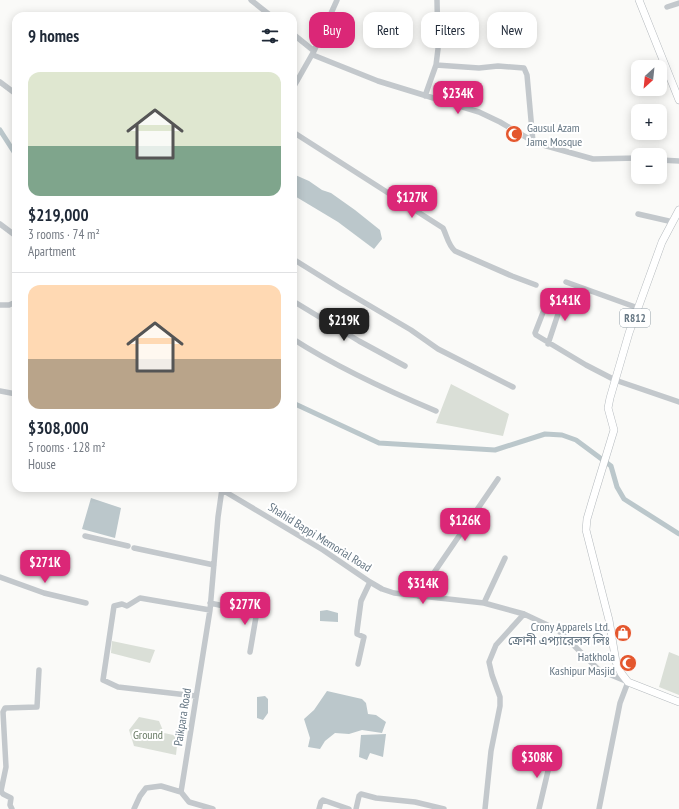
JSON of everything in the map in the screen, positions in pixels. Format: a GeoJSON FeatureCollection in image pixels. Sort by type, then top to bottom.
{"type":"FeatureCollection","features":[{"type":"Feature","properties":{"kind":"main road"},"geometry":{"type":"LineString","coordinates":[[639,0],[679,100]]}},
{"type":"Feature","properties":{"kind":"main road","name":"R812"},"geometry":{"type":"LineString","coordinates":[[628,682],[616,662],[609,620],[586,530],[587,519],[614,430],[608,408],[615,380],[638,308],[662,242],[679,210]]}},
{"type":"Feature","properties":{"kind":"main road"},"geometry":{"type":"LineString","coordinates":[[628,682],[679,702]]}},
{"type":"Feature","properties":{"kind":"street"},"geometry":{"type":"LineString","coordinates":[[251,0],[266,12]]}},
{"type":"Feature","properties":{"kind":"street"},"geometry":{"type":"LineString","coordinates":[[297,81],[313,53],[337,0]]}},
{"type":"Feature","properties":{"kind":"street"},"geometry":{"type":"LineString","coordinates":[[425,96],[436,65],[438,49],[437,0]]}},
{"type":"Feature","properties":{"kind":"street"},"geometry":{"type":"LineString","coordinates":[[667,7],[679,3]]}},
{"type":"Feature","properties":{"kind":"street"},"geometry":{"type":"LineString","coordinates":[[297,38],[313,53],[378,81],[479,112],[500,122],[533,142],[593,159],[631,158]]}},
{"type":"Feature","properties":{"kind":"street"},"geometry":{"type":"LineString","coordinates":[[436,65],[479,68],[498,66],[524,68],[527,75],[533,142]]}},
{"type":"Feature","properties":{"kind":"street"},"geometry":{"type":"LineString","coordinates":[[0,82],[12,91]]}},
{"type":"Feature","properties":{"kind":"street"},"geometry":{"type":"LineString","coordinates":[[297,135],[443,228],[448,243],[455,251],[512,276],[536,284]]}},
{"type":"Feature","properties":{"kind":"street"},"geometry":{"type":"LineString","coordinates":[[667,161],[679,162]]}},
{"type":"Feature","properties":{"kind":"street"},"geometry":{"type":"LineString","coordinates":[[638,214],[673,222]]}},
{"type":"Feature","properties":{"kind":"street"},"geometry":{"type":"LineString","coordinates":[[0,224],[12,233]]}},
{"type":"Feature","properties":{"kind":"street"},"geometry":{"type":"LineString","coordinates":[[297,261],[411,330],[438,349],[513,387]]}},
{"type":"Feature","properties":{"kind":"street"},"geometry":{"type":"LineString","coordinates":[[566,282],[638,308]]}},
{"type":"Feature","properties":{"kind":"street"},"geometry":{"type":"LineString","coordinates":[[548,344],[559,311],[562,296]]}},
{"type":"Feature","properties":{"kind":"street"},"geometry":{"type":"LineString","coordinates":[[549,298],[535,333],[536,335],[548,344],[615,380],[678,402]]}},
{"type":"Feature","properties":{"kind":"street"},"geometry":{"type":"LineString","coordinates":[[297,303],[359,341],[405,366]]}},
{"type":"Feature","properties":{"kind":"street"},"geometry":{"type":"LineString","coordinates":[[0,304],[9,305],[12,304]]}},
{"type":"Feature","properties":{"kind":"street"},"geometry":{"type":"LineString","coordinates":[[297,342],[320,356],[360,377],[436,411]]}},
{"type":"Feature","properties":{"kind":"street"},"geometry":{"type":"LineString","coordinates":[[0,391],[12,393]]}},
{"type":"Feature","properties":{"kind":"street"},"geometry":{"type":"LineString","coordinates":[[418,596],[498,479]]}},
{"type":"Feature","properties":{"kind":"street","name":"Paikpara Road"},"geometry":{"type":"LineString","coordinates":[[180,792],[210,607],[221,492]]}},
{"type":"Feature","properties":{"kind":"street","name":"Shahid Bappi Memorial Road"},"geometry":{"type":"LineString","coordinates":[[233,492],[382,589],[394,593],[484,602],[524,614],[558,630],[599,670],[628,682]]}},
{"type":"Feature","properties":{"kind":"street"},"geometry":{"type":"LineString","coordinates":[[85,536],[214,565]]}},
{"type":"Feature","properties":{"kind":"street"},"geometry":{"type":"LineString","coordinates":[[484,602],[505,558]]}},
{"type":"Feature","properties":{"kind":"street"},"geometry":{"type":"LineString","coordinates":[[0,577],[44,593],[86,603]]}},
{"type":"Feature","properties":{"kind":"street"},"geometry":{"type":"LineString","coordinates":[[358,664],[364,639],[363,635],[357,634],[362,596],[370,582]]}},
{"type":"Feature","properties":{"kind":"street"},"geometry":{"type":"LineString","coordinates":[[196,696],[118,687],[103,680],[114,606],[122,604],[127,606],[140,598],[256,613]]}},
{"type":"Feature","properties":{"kind":"street"},"geometry":{"type":"LineString","coordinates":[[250,652],[258,604]]}},
{"type":"Feature","properties":{"kind":"street"},"geometry":{"type":"LineString","coordinates":[[485,809],[491,752],[500,706],[500,697],[489,662],[496,645],[524,614]]}},
{"type":"Feature","properties":{"kind":"street"},"geometry":{"type":"LineString","coordinates":[[12,809],[10,804],[11,798],[3,794],[1,791],[6,766],[3,712],[5,708],[37,707],[39,670]]}},
{"type":"Feature","properties":{"kind":"street"},"geometry":{"type":"LineString","coordinates":[[599,809],[620,703],[628,682]]}},
{"type":"Feature","properties":{"kind":"street"},"geometry":{"type":"LineString","coordinates":[[539,809],[552,754]]}},
{"type":"Feature","properties":{"kind":"street"},"geometry":{"type":"LineString","coordinates":[[134,809],[140,796],[146,788],[161,786],[180,792],[188,802],[213,809]]}},
{"type":"Feature","properties":{"kind":"street"},"geometry":{"type":"LineString","coordinates":[[356,809],[359,796],[361,794],[376,798],[415,802],[444,809]]}},
{"type":"Feature","properties":{"kind":"street"},"geometry":{"type":"LineString","coordinates":[[319,809],[323,800],[349,809]]}},
{"type":"Feature","properties":{"kind":"green space"},"geometry":{"type":"Polygon","coordinates":[[[451,384],[509,414],[503,436],[436,423],[451,384]]]}},
{"type":"Feature","properties":{"kind":"green space"},"geometry":{"type":"Polygon","coordinates":[[[112,641],[155,650],[150,663],[111,653],[112,641]]]}},
{"type":"Feature","properties":{"kind":"green space"},"geometry":{"type":"Polygon","coordinates":[[[669,652],[679,656],[679,695],[659,687],[669,652]]]}},
{"type":"Feature","properties":{"kind":"green space","name":"Ground"},"geometry":{"type":"Polygon","coordinates":[[[139,717],[159,721],[164,733],[178,736],[176,755],[134,746],[129,730],[139,717]]]}},
{"type":"Feature","properties":{"kind":"shaded area"},"geometry":{"type":"Polygon","coordinates":[[[297,176],[309,181],[322,190],[331,193],[355,210],[380,230],[382,239],[374,249],[338,222],[297,197],[297,176]]]}},
{"type":"Feature","properties":{"kind":"shaded area"},"geometry":{"type":"Polygon","coordinates":[[[91,498],[121,508],[115,538],[82,529],[91,498]]]}},
{"type":"Feature","properties":{"kind":"shaded area"},"geometry":{"type":"Polygon","coordinates":[[[327,610],[338,613],[338,622],[320,621],[320,611],[327,610]]]}},
{"type":"Feature","properties":{"kind":"shaded area"},"geometry":{"type":"Polygon","coordinates":[[[327,691],[362,699],[366,703],[368,714],[376,715],[386,722],[382,733],[362,730],[349,734],[335,733],[325,741],[320,749],[308,747],[310,738],[304,719],[314,710],[327,691]]]}},
{"type":"Feature","properties":{"kind":"shaded area"},"geometry":{"type":"Polygon","coordinates":[[[265,696],[268,699],[268,713],[263,720],[257,718],[257,697],[265,696]]]}},
{"type":"Feature","properties":{"kind":"shaded area"},"geometry":{"type":"Polygon","coordinates":[[[386,734],[383,757],[370,753],[367,760],[359,757],[361,735],[386,734]]]}},
{"type":"Feature","properties":{"kind":"waterway"},"geometry":{"type":"LineString","coordinates":[[0,130],[12,149]]}},
{"type":"Feature","properties":{"kind":"waterway"},"geometry":{"type":"LineString","coordinates":[[297,405],[379,443],[495,450],[545,434],[562,435],[576,440],[611,466],[617,487],[624,499],[679,534]]}},
{"type":"Feature","properties":{"kind":"place","name":"Gausul Azam Jame Mosque"},"geometry":{"type":"Point","coordinates":[514,134]}},
{"type":"Feature","properties":{"kind":"place","name":"Crony Apparels Ltd. ক্রোনী এপ্যারেলস লিঃ"},"geometry":{"type":"Point","coordinates":[623,633]}},
{"type":"Feature","properties":{"kind":"place","name":"Hatkhola Kashipur Masjid"},"geometry":{"type":"Point","coordinates":[628,663]}}]}
